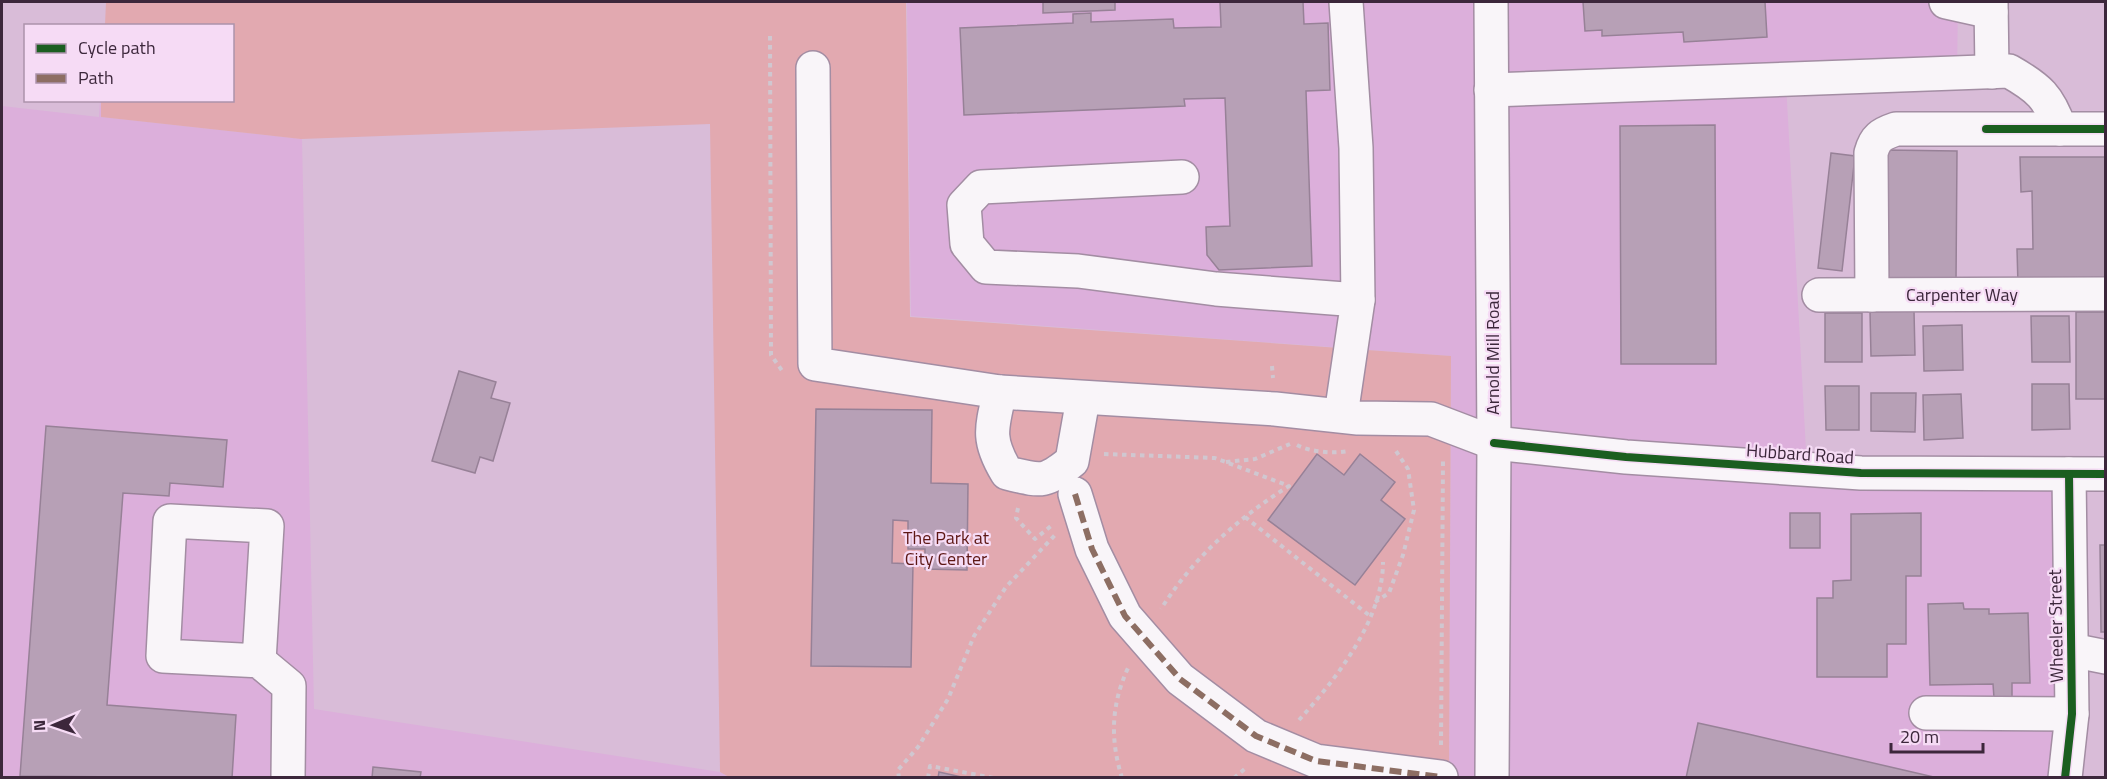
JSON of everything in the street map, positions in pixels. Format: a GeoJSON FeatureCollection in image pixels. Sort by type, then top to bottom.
{"type":"FeatureCollection","features":[{"type":"Feature","properties":{"kind":"street"},"geometry":{"type":"LineString","coordinates":[[1341,415],[1358,300],[1356,148],[1346,2]]}},
{"type":"Feature","properties":{"kind":"street","name":"Arnold Mill Road"},"geometry":{"type":"LineString","coordinates":[[1491,2],[1494,443],[1492,777]]}},
{"type":"Feature","properties":{"kind":"street"},"geometry":{"type":"LineString","coordinates":[[1946,2],[1991,7],[1992,72]]}},
{"type":"Feature","properties":{"kind":"street"},"geometry":{"type":"LineString","coordinates":[[813,68],[815,364],[1000,392],[1083,399],[1072,462],[1052,478],[1031,479],[1007,473],[994,451],[993,424],[1000,392]]}},
{"type":"Feature","properties":{"kind":"street"},"geometry":{"type":"LineString","coordinates":[[1491,90],[2009,71],[2038,90],[2052,105],[2060,129]]}},
{"type":"Feature","properties":{"kind":"street"},"geometry":{"type":"LineString","coordinates":[[1872,295],[1870,153],[1873,143],[1882,134],[1896,129],[2106,129]]}},
{"type":"Feature","properties":{"kind":"street"},"geometry":{"type":"LineString","coordinates":[[1182,177],[981,187],[964,205],[968,244],[986,267],[1078,271],[1216,289],[1358,300]]}},
{"type":"Feature","properties":{"kind":"street","name":"Carpenter Way"},"geometry":{"type":"LineString","coordinates":[[1819,295],[2106,294]]}},
{"type":"Feature","properties":{"kind":"street","name":"Hubbard Road"},"geometry":{"type":"LineString","coordinates":[[1083,399],[1431,419],[1494,443],[1626,457],[1850,472],[2106,474]]}},
{"type":"Feature","properties":{"kind":"street","name":"Wheeler Street"},"geometry":{"type":"LineString","coordinates":[[2065,777],[2072,714],[2069,474]]}},
{"type":"Feature","properties":{"kind":"street"},"geometry":{"type":"LineString","coordinates":[[1076,494],[1092,549],[1125,616],[1180,679],[1256,736],[1316,761],[1441,777]]}},
{"type":"Feature","properties":{"kind":"street"},"geometry":{"type":"LineString","coordinates":[[259,661],[267,526],[170,521],[163,656],[259,661],[289,686],[288,777]]}},
{"type":"Feature","properties":{"kind":"street"},"geometry":{"type":"LineString","coordinates":[[2071,650],[2106,657]]}},
{"type":"Feature","properties":{"kind":"street"},"geometry":{"type":"LineString","coordinates":[[1926,713],[2072,714]]}},
{"type":"Feature","properties":{"kind":"path"},"geometry":{"type":"LineString","coordinates":[[1272,366],[1275,409],[1281,435],[1303,448],[1339,453],[1357,448]]}},
{"type":"Feature","properties":{"kind":"path"},"geometry":{"type":"LineString","coordinates":[[1226,462],[1255,459],[1293,442]]}},
{"type":"Feature","properties":{"kind":"path"},"geometry":{"type":"LineString","coordinates":[[1375,602],[1389,593],[1403,555],[1414,510],[1408,469],[1395,450],[1385,447]]}},
{"type":"Feature","properties":{"kind":"path"},"geometry":{"type":"LineString","coordinates":[[1441,777],[1443,461]]}},
{"type":"Feature","properties":{"kind":"path"},"geometry":{"type":"LineString","coordinates":[[1019,502],[1016,518],[1035,538],[1058,521]]}},
{"type":"Feature","properties":{"kind":"path"},"geometry":{"type":"LineString","coordinates":[[1245,517],[1370,616]]}},
{"type":"Feature","properties":{"kind":"path"},"geometry":{"type":"LineString","coordinates":[[898,777],[898,770],[918,747],[948,699],[974,636],[1006,587],[1060,529]]}},
{"type":"Feature","properties":{"kind":"path"},"geometry":{"type":"LineString","coordinates":[[1234,777],[1275,744],[1301,719],[1335,676],[1370,616],[1383,580],[1383,562]]}},
{"type":"Feature","properties":{"kind":"path"},"geometry":{"type":"LineString","coordinates":[[928,777],[930,766],[994,777]]}},
{"type":"Feature","properties":{"kind":"shaded area"},"geometry":{"type":"Polygon","coordinates":[[[907,2],[1958,2],[1957,76],[1786,83],[1807,469],[2067,472],[2069,777],[1449,777],[1451,356],[911,316],[907,2]]]}},
{"type":"Feature","properties":{"kind":"shaded area"},"geometry":{"type":"Polygon","coordinates":[[[100,102],[102,117],[302,139],[314,709],[720,772],[729,777],[2,778],[2,106],[99,117],[100,102]]]}},
{"type":"Feature","properties":{"kind":"green space","name":"The Park at City Center"},"geometry":{"type":"Polygon","coordinates":[[[106,2],[906,2],[910,317],[1451,356],[1449,777],[729,777],[720,772],[710,124],[301,139],[101,117],[101,102],[234,102],[234,24],[105,24],[106,2]]]}},
{"type":"Feature","properties":{"kind":"building"},"geometry":{"type":"Polygon","coordinates":[[[1043,2],[1115,2],[1115,10],[1043,13],[1043,2]]]}},
{"type":"Feature","properties":{"kind":"building"},"geometry":{"type":"Polygon","coordinates":[[[1220,2],[1303,2],[1304,24],[1328,23],[1330,90],[1306,91],[1312,266],[1219,270],[1207,255],[1206,227],[1230,226],[1225,98],[1184,99],[1185,106],[964,115],[960,28],[1073,23],[1073,14],[1091,13],[1091,22],[1173,19],[1174,28],[1221,27],[1220,2]]]}},
{"type":"Feature","properties":{"kind":"building"},"geometry":{"type":"Polygon","coordinates":[[[1583,2],[1765,2],[1767,37],[1684,42],[1683,32],[1602,36],[1602,30],[1585,31],[1583,2]]]}},
{"type":"Feature","properties":{"kind":"building"},"geometry":{"type":"Polygon","coordinates":[[[1715,125],[1716,364],[1621,364],[1620,126],[1715,125]]]}},
{"type":"Feature","properties":{"kind":"building"},"geometry":{"type":"Polygon","coordinates":[[[1886,150],[1957,151],[1956,282],[1885,282],[1886,150]]]}},
{"type":"Feature","properties":{"kind":"building"},"geometry":{"type":"Polygon","coordinates":[[[1831,153],[1855,156],[1842,271],[1818,268],[1831,153]]]}},
{"type":"Feature","properties":{"kind":"building"},"geometry":{"type":"Polygon","coordinates":[[[2020,157],[2106,157],[2106,284],[2018,285],[2017,249],[2033,249],[2032,191],[2021,192],[2020,157]]]}},
{"type":"Feature","properties":{"kind":"building"},"geometry":{"type":"Polygon","coordinates":[[[1914,311],[1915,355],[1871,356],[1870,312],[1914,311]]]}},
{"type":"Feature","properties":{"kind":"building"},"geometry":{"type":"Polygon","coordinates":[[[2076,312],[2106,312],[2106,399],[2076,399],[2076,312]]]}},
{"type":"Feature","properties":{"kind":"building"},"geometry":{"type":"Polygon","coordinates":[[[1825,313],[1862,313],[1862,362],[1825,362],[1825,313]]]}},
{"type":"Feature","properties":{"kind":"building"},"geometry":{"type":"Polygon","coordinates":[[[2031,316],[2069,316],[2070,362],[2032,362],[2031,316]]]}},
{"type":"Feature","properties":{"kind":"building"},"geometry":{"type":"Polygon","coordinates":[[[1962,325],[1963,370],[1924,371],[1923,326],[1962,325]]]}},
{"type":"Feature","properties":{"kind":"building"},"geometry":{"type":"Polygon","coordinates":[[[459,371],[496,382],[491,398],[510,403],[493,461],[480,457],[475,473],[432,461],[459,371]]]}},
{"type":"Feature","properties":{"kind":"building"},"geometry":{"type":"Polygon","coordinates":[[[2032,384],[2069,384],[2070,429],[2032,430],[2032,384]]]}},
{"type":"Feature","properties":{"kind":"building"},"geometry":{"type":"Polygon","coordinates":[[[1825,386],[1859,386],[1859,430],[1826,430],[1825,386]]]}},
{"type":"Feature","properties":{"kind":"building"},"geometry":{"type":"Polygon","coordinates":[[[1871,393],[1916,393],[1915,432],[1871,431],[1871,393]]]}},
{"type":"Feature","properties":{"kind":"building"},"geometry":{"type":"Polygon","coordinates":[[[1961,394],[1963,438],[1924,440],[1923,395],[1961,394]]]}},
{"type":"Feature","properties":{"kind":"building"},"geometry":{"type":"Polygon","coordinates":[[[816,409],[932,410],[931,483],[968,484],[967,570],[925,569],[925,549],[908,549],[908,521],[893,520],[892,563],[913,564],[911,667],[811,666],[816,409]]]}},
{"type":"Feature","properties":{"kind":"building"},"geometry":{"type":"Polygon","coordinates":[[[46,426],[227,440],[223,487],[170,483],[169,496],[123,493],[107,705],[236,715],[232,778],[20,776],[46,426]]]}},
{"type":"Feature","properties":{"kind":"building"},"geometry":{"type":"Polygon","coordinates":[[[1317,454],[1344,475],[1360,454],[1395,482],[1381,500],[1405,519],[1355,585],[1268,520],[1317,454]]]}},
{"type":"Feature","properties":{"kind":"building"},"geometry":{"type":"Polygon","coordinates":[[[1790,513],[1820,513],[1820,548],[1790,548],[1790,513]]]}},
{"type":"Feature","properties":{"kind":"building"},"geometry":{"type":"Polygon","coordinates":[[[1921,513],[1921,576],[1906,576],[1906,644],[1887,644],[1887,677],[1817,677],[1817,598],[1833,598],[1833,581],[1851,580],[1851,514],[1921,513]]]}},
{"type":"Feature","properties":{"kind":"building"},"geometry":{"type":"Polygon","coordinates":[[[2100,545],[2106,545],[2106,632],[2101,632],[2100,545]]]}},
{"type":"Feature","properties":{"kind":"building"},"geometry":{"type":"Polygon","coordinates":[[[1963,603],[1964,609],[1989,609],[1989,614],[2028,613],[2030,683],[2012,683],[2012,698],[1994,698],[1993,684],[1930,685],[1928,604],[1963,603]]]}},
{"type":"Feature","properties":{"kind":"building"},"geometry":{"type":"Polygon","coordinates":[[[1698,723],[1748,734],[1938,778],[1686,778],[1698,723]]]}},
{"type":"Feature","properties":{"kind":"building"},"geometry":{"type":"Polygon","coordinates":[[[373,767],[421,772],[420,778],[372,778],[373,767]]]}},
{"type":"Feature","properties":{"kind":"building"},"geometry":{"type":"Polygon","coordinates":[[[939,772],[966,778],[938,778],[939,772]]]}},
{"type":"Feature","properties":{"kind":"marked path"},"geometry":{"type":"LineString","coordinates":[[1075,494],[1092,549],[1125,616],[1180,679],[1256,736],[1316,761],[1441,777]]}},
{"type":"Feature","properties":{"kind":"cycle path"},"geometry":{"type":"LineString","coordinates":[[1986,129],[2106,129]]}},
{"type":"Feature","properties":{"kind":"cycle path"},"geometry":{"type":"LineString","coordinates":[[1494,443],[1626,457],[1861,473],[2106,474]]}},
{"type":"Feature","properties":{"kind":"cycle path"},"geometry":{"type":"LineString","coordinates":[[2065,778],[2072,714],[2069,474]]}}]}
